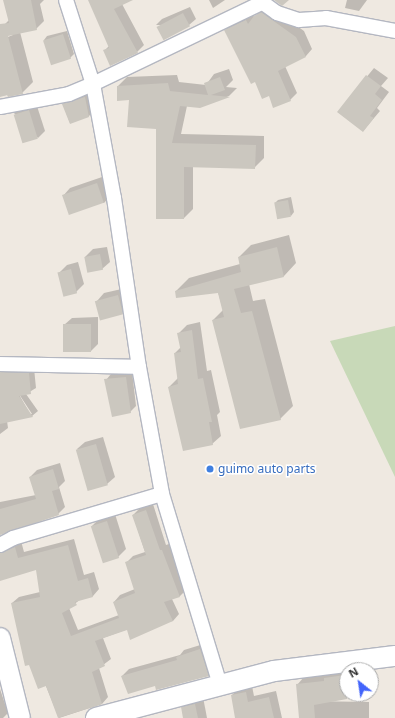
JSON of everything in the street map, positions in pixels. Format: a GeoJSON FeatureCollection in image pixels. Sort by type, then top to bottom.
{"type":"FeatureCollection","features":[{"type":"Feature","properties":{"kind":"main road"},"geometry":{"type":"LineString","coordinates":[[0,638],[20,718]]}},
{"type":"Feature","properties":{"kind":"main road"},"geometry":{"type":"LineString","coordinates":[[96,718],[274,670],[395,656]]}},
{"type":"Feature","properties":{"kind":"street"},"geometry":{"type":"LineString","coordinates":[[66,0],[93,84],[114,198],[139,367],[162,494],[220,685]]}},
{"type":"Feature","properties":{"kind":"street"},"geometry":{"type":"LineString","coordinates":[[0,107],[69,94],[93,84],[260,1],[277,12],[299,20],[326,18],[395,31]]}},
{"type":"Feature","properties":{"kind":"street"},"geometry":{"type":"LineString","coordinates":[[0,364],[139,367]]}},
{"type":"Feature","properties":{"kind":"street"},"geometry":{"type":"LineString","coordinates":[[0,545],[13,538],[162,494]]}},
{"type":"Feature","properties":{"kind":"green space"},"geometry":{"type":"Polygon","coordinates":[[[395,326],[395,477],[330,341],[395,326]]]}},
{"type":"Feature","properties":{"kind":"building"},"geometry":{"type":"Polygon","coordinates":[[[3,0],[31,0],[37,30],[8,36],[23,94],[8,97],[7,95],[0,97],[0,24],[9,23],[3,0]]]}},
{"type":"Feature","properties":{"kind":"building"},"geometry":{"type":"Polygon","coordinates":[[[88,0],[133,0],[114,9],[138,53],[110,66],[103,50],[109,48],[88,0]]]}},
{"type":"Feature","properties":{"kind":"building"},"geometry":{"type":"Polygon","coordinates":[[[274,0],[289,0],[282,6],[274,0]]]}},
{"type":"Feature","properties":{"kind":"building"},"geometry":{"type":"Polygon","coordinates":[[[261,12],[296,37],[306,57],[278,71],[291,101],[273,108],[269,96],[262,99],[255,82],[251,84],[224,30],[246,20],[248,24],[254,16],[261,12]]]}},
{"type":"Feature","properties":{"kind":"building"},"geometry":{"type":"Polygon","coordinates":[[[183,13],[190,26],[164,40],[157,27],[183,13]]]}},
{"type":"Feature","properties":{"kind":"building"},"geometry":{"type":"Polygon","coordinates":[[[63,34],[71,59],[51,65],[43,40],[63,34]]]}},
{"type":"Feature","properties":{"kind":"building"},"geometry":{"type":"Polygon","coordinates":[[[366,75],[381,86],[375,94],[382,100],[370,116],[374,118],[363,132],[337,112],[366,75]]]}},
{"type":"Feature","properties":{"kind":"building"},"geometry":{"type":"Polygon","coordinates":[[[220,77],[225,90],[211,95],[230,97],[200,108],[180,106],[172,143],[256,145],[255,169],[184,167],[184,219],[156,219],[156,129],[127,127],[129,100],[117,101],[117,86],[168,83],[170,91],[208,95],[204,83],[220,77]]]}},
{"type":"Feature","properties":{"kind":"building"},"geometry":{"type":"Polygon","coordinates":[[[85,97],[89,117],[70,124],[62,104],[85,97]]]}},
{"type":"Feature","properties":{"kind":"building"},"geometry":{"type":"Polygon","coordinates":[[[29,110],[38,139],[22,143],[14,115],[29,110]]]}},
{"type":"Feature","properties":{"kind":"building"},"geometry":{"type":"Polygon","coordinates":[[[97,183],[104,203],[69,215],[62,195],[97,183]]]}},
{"type":"Feature","properties":{"kind":"building"},"geometry":{"type":"Polygon","coordinates":[[[288,200],[291,217],[277,219],[274,202],[288,200]]]}},
{"type":"Feature","properties":{"kind":"building"},"geometry":{"type":"Polygon","coordinates":[[[277,247],[284,277],[234,289],[241,313],[252,311],[281,420],[240,429],[212,320],[224,317],[218,293],[176,298],[175,291],[241,272],[238,257],[277,247]]]}},
{"type":"Feature","properties":{"kind":"building"},"geometry":{"type":"Polygon","coordinates":[[[100,254],[103,270],[87,273],[84,257],[100,254]]]}},
{"type":"Feature","properties":{"kind":"building"},"geometry":{"type":"Polygon","coordinates":[[[71,269],[77,293],[63,297],[57,272],[71,269]]]}},
{"type":"Feature","properties":{"kind":"building"},"geometry":{"type":"Polygon","coordinates":[[[118,295],[123,314],[100,321],[95,301],[118,295]]]}},
{"type":"Feature","properties":{"kind":"building"},"geometry":{"type":"Polygon","coordinates":[[[63,324],[91,324],[91,352],[63,352],[63,324]]]}},
{"type":"Feature","properties":{"kind":"building"},"geometry":{"type":"Polygon","coordinates":[[[192,330],[198,379],[203,378],[212,422],[209,422],[213,445],[183,451],[168,387],[178,384],[174,353],[181,352],[177,333],[192,330]]]}},
{"type":"Feature","properties":{"kind":"building"},"geometry":{"type":"Polygon","coordinates":[[[0,372],[29,373],[31,394],[19,396],[33,417],[0,424],[0,372]]]}},
{"type":"Feature","properties":{"kind":"building"},"geometry":{"type":"Polygon","coordinates":[[[126,377],[131,413],[112,417],[104,379],[126,377]]]}},
{"type":"Feature","properties":{"kind":"building"},"geometry":{"type":"Polygon","coordinates":[[[96,444],[108,485],[88,491],[76,450],[96,444]]]}},
{"type":"Feature","properties":{"kind":"building"},"geometry":{"type":"Polygon","coordinates":[[[53,469],[59,489],[52,491],[59,515],[0,535],[0,509],[36,499],[29,477],[53,469]]]}},
{"type":"Feature","properties":{"kind":"building"},"geometry":{"type":"Polygon","coordinates":[[[146,510],[160,550],[162,550],[180,597],[164,602],[173,621],[130,640],[127,630],[95,641],[105,666],[92,672],[102,704],[58,718],[46,686],[38,689],[29,665],[25,666],[11,603],[40,597],[36,570],[0,581],[0,553],[15,547],[18,558],[68,545],[78,581],[88,578],[93,597],[75,602],[77,605],[62,613],[71,636],[119,618],[113,602],[135,593],[125,562],[146,555],[132,515],[146,510]]]}},
{"type":"Feature","properties":{"kind":"building"},"geometry":{"type":"Polygon","coordinates":[[[107,521],[119,558],[103,563],[91,526],[107,521]]]}},
{"type":"Feature","properties":{"kind":"building"},"geometry":{"type":"Polygon","coordinates":[[[200,649],[209,676],[156,690],[155,686],[128,694],[121,676],[177,660],[176,657],[200,649]]]}},
{"type":"Feature","properties":{"kind":"building"},"geometry":{"type":"Polygon","coordinates":[[[339,676],[339,700],[314,705],[315,718],[299,718],[296,684],[324,681],[324,678],[339,676]]]}},
{"type":"Feature","properties":{"kind":"building"},"geometry":{"type":"Polygon","coordinates":[[[246,692],[248,702],[269,697],[274,718],[235,718],[231,695],[246,692]]]}},
{"type":"Feature","properties":{"kind":"building"},"geometry":{"type":"Polygon","coordinates":[[[195,704],[198,718],[183,718],[181,707],[195,704]]]}},
{"type":"Feature","properties":{"kind":"place","name":"guimo auto parts"},"geometry":{"type":"Point","coordinates":[210,469]}}]}
